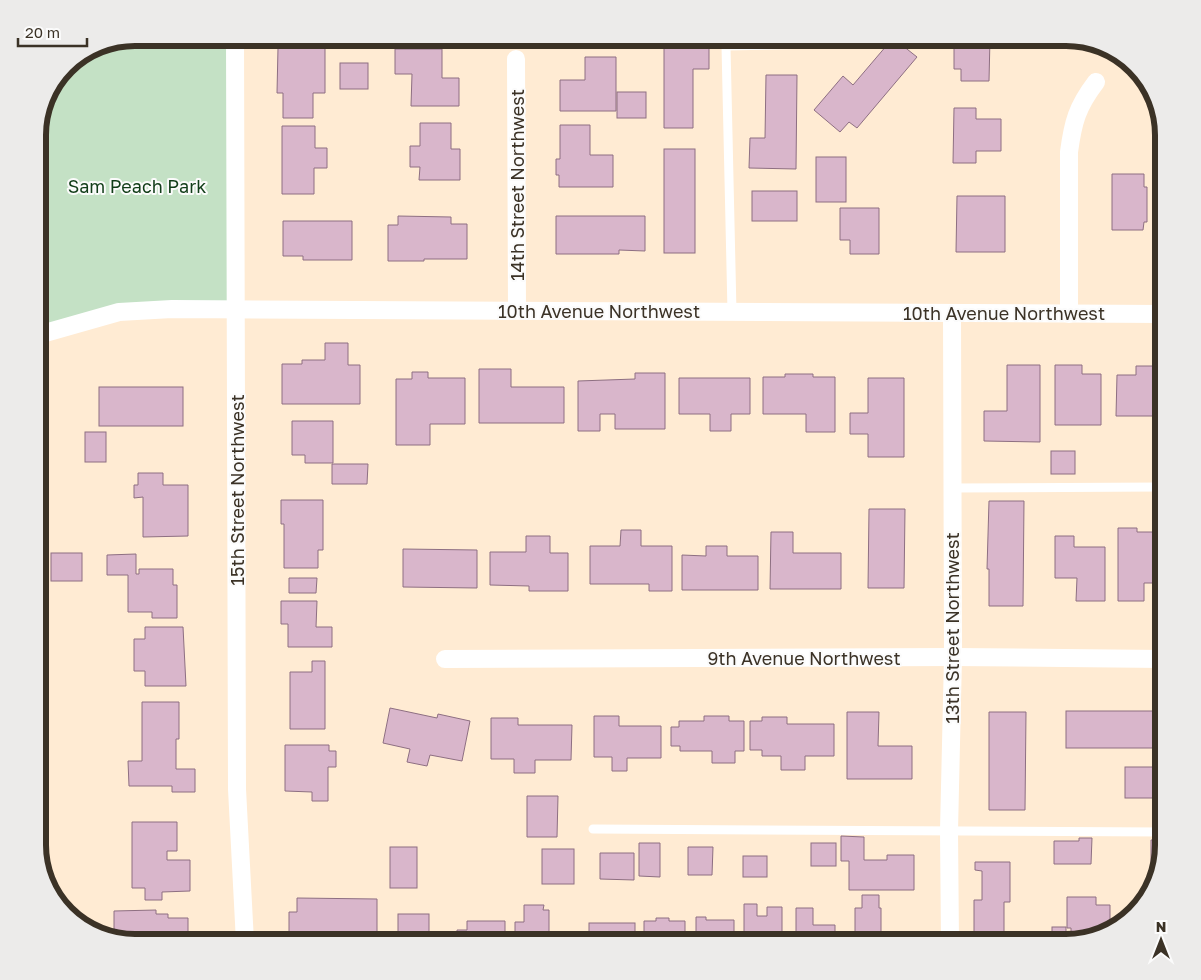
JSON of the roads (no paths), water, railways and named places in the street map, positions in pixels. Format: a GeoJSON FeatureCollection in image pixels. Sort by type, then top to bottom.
{"type":"FeatureCollection","features":[{"type":"Feature","properties":{"kind":"street","name":"15th Street Northwest"},"geometry":{"type":"LineString","coordinates":[[235,46],[237,789],[245,934]]}},
{"type":"Feature","properties":{"kind":"street","name":"14th Street Northwest"},"geometry":{"type":"LineString","coordinates":[[516,59],[517,310]]}},
{"type":"Feature","properties":{"kind":"street"},"geometry":{"type":"LineString","coordinates":[[1069,314],[1071,138],[1077,112],[1096,82]]}},
{"type":"Feature","properties":{"kind":"street","name":"10th Avenue Northwest"},"geometry":{"type":"LineString","coordinates":[[46,333],[119,312],[172,309],[1155,314]]}},
{"type":"Feature","properties":{"kind":"street","name":"13th Street Northwest"},"geometry":{"type":"LineString","coordinates":[[950,934],[949,831],[953,657],[952,314]]}},
{"type":"Feature","properties":{"kind":"street","name":"9th Avenue Northwest"},"geometry":{"type":"LineString","coordinates":[[445,659],[953,657],[1155,660]]}},
{"type":"Feature","properties":{"kind":"lane"},"geometry":{"type":"LineString","coordinates":[[726,46],[732,312]]}},
{"type":"Feature","properties":{"kind":"lane"},"geometry":{"type":"LineString","coordinates":[[952,488],[1155,487]]}},
{"type":"Feature","properties":{"kind":"lane"},"geometry":{"type":"LineString","coordinates":[[593,829],[1155,832]]}},
{"type":"Feature","properties":{"kind":"park label","name":"Sam Peach Park"},"geometry":{"type":"Point","coordinates":[137,186]}}]}
